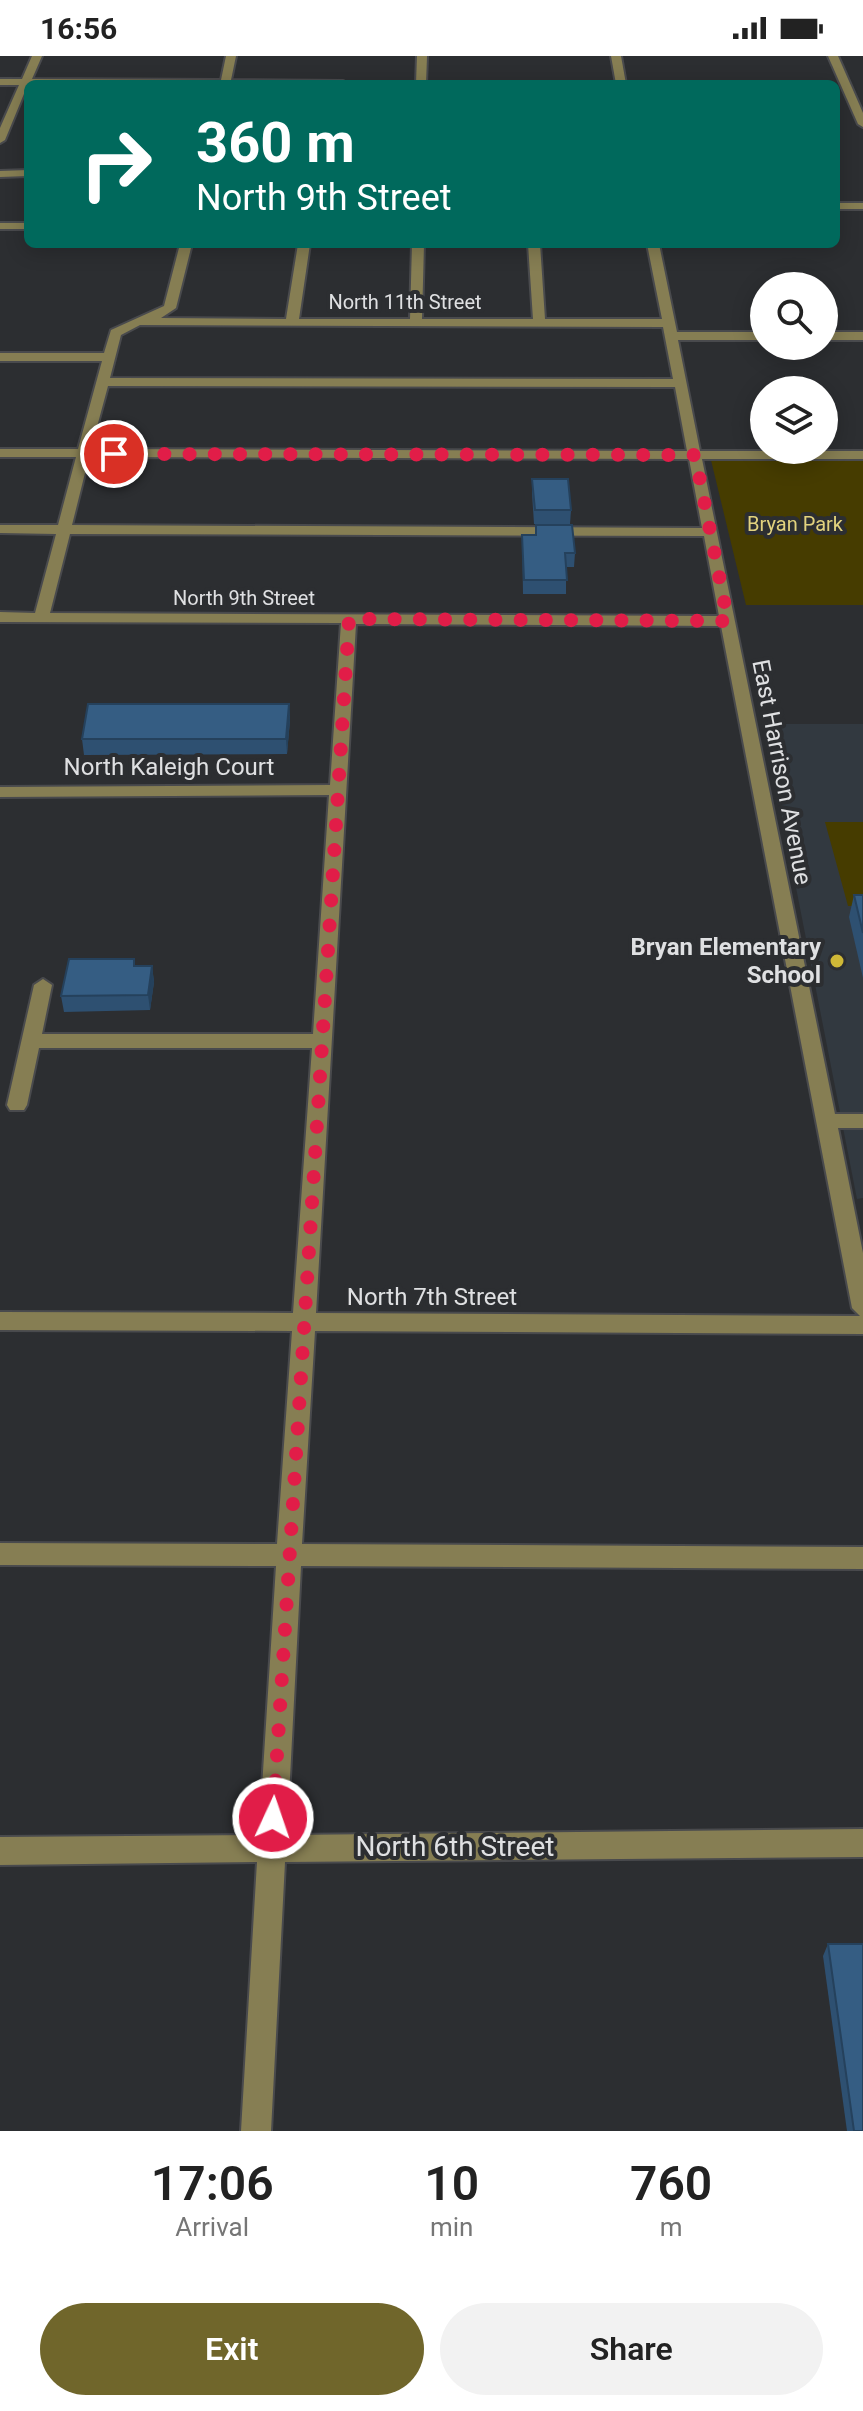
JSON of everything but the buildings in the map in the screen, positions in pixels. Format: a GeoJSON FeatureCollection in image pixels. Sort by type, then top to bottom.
{"type":"FeatureCollection","features":[{"type":"Feature","properties":{"kind":"street"},"geometry":{"type":"LineString","coordinates":[[27,80],[37,56]]}},
{"type":"Feature","properties":{"kind":"street"},"geometry":{"type":"LineString","coordinates":[[226,80],[231,56]]}},
{"type":"Feature","properties":{"kind":"street"},"geometry":{"type":"LineString","coordinates":[[421,80],[422,56]]}},
{"type":"Feature","properties":{"kind":"street"},"geometry":{"type":"LineString","coordinates":[[616,56],[620,80]]}},
{"type":"Feature","properties":{"kind":"street"},"geometry":{"type":"LineString","coordinates":[[833,56],[839,80]]}},
{"type":"Feature","properties":{"kind":"street"},"geometry":{"type":"LineString","coordinates":[[0,82],[24,82]]}},
{"type":"Feature","properties":{"kind":"street"},"geometry":{"type":"LineString","coordinates":[[0,140],[24,87]]}},
{"type":"Feature","properties":{"kind":"street"},"geometry":{"type":"LineString","coordinates":[[841,87],[863,124]]}},
{"type":"Feature","properties":{"kind":"street"},"geometry":{"type":"LineString","coordinates":[[0,174],[24,173]]}},
{"type":"Feature","properties":{"kind":"street"},"geometry":{"type":"LineString","coordinates":[[840,206],[863,206]]}},
{"type":"Feature","properties":{"kind":"street"},"geometry":{"type":"LineString","coordinates":[[0,226],[24,226]]}},
{"type":"Feature","properties":{"kind":"street"},"geometry":{"type":"LineString","coordinates":[[41,617],[115,333],[126,326],[162,315],[173,304],[185,248]]}},
{"type":"Feature","properties":{"kind":"street"},"geometry":{"type":"LineString","coordinates":[[292,322],[303,248]]}},
{"type":"Feature","properties":{"kind":"street"},"geometry":{"type":"LineString","coordinates":[[416,322],[418,248]]}},
{"type":"Feature","properties":{"kind":"street"},"geometry":{"type":"LineString","coordinates":[[534,248],[539,323]]}},
{"type":"Feature","properties":{"kind":"street","name":"East Harrison Avenue"},"geometry":{"type":"LineString","coordinates":[[654,248],[863,1308]]}},
{"type":"Feature","properties":{"kind":"street","name":"North 11th Street"},"geometry":{"type":"LineString","coordinates":[[142,322],[539,323],[750,335]]}},
{"type":"Feature","properties":{"kind":"street"},"geometry":{"type":"LineString","coordinates":[[838,336],[863,336]]}},
{"type":"Feature","properties":{"kind":"street"},"geometry":{"type":"LineString","coordinates":[[0,357],[109,357]]}},
{"type":"Feature","properties":{"kind":"street"},"geometry":{"type":"LineString","coordinates":[[103,382],[680,383]]}},
{"type":"Feature","properties":{"kind":"street"},"geometry":{"type":"LineString","coordinates":[[0,453],[863,455]]}},
{"type":"Feature","properties":{"kind":"street"},"geometry":{"type":"LineString","coordinates":[[0,529],[710,532]]}},
{"type":"Feature","properties":{"kind":"street","name":"North 9th Street"},"geometry":{"type":"LineString","coordinates":[[0,617],[728,621]]}},
{"type":"Feature","properties":{"kind":"street"},"geometry":{"type":"LineString","coordinates":[[256,2131],[271,1847],[349,619]]}},
{"type":"Feature","properties":{"kind":"street","name":"North Kaleigh Court"},"geometry":{"type":"LineString","coordinates":[[0,792],[338,790]]}},
{"type":"Feature","properties":{"kind":"street"},"geometry":{"type":"LineString","coordinates":[[17,1105],[43,985]]}},
{"type":"Feature","properties":{"kind":"street"},"geometry":{"type":"LineString","coordinates":[[32,1041],[322,1041]]}},
{"type":"Feature","properties":{"kind":"street"},"geometry":{"type":"LineString","coordinates":[[826,1121],[863,1121]]}},
{"type":"Feature","properties":{"kind":"street","name":"North 7th Street"},"geometry":{"type":"LineString","coordinates":[[0,1321],[863,1325]]}},
{"type":"Feature","properties":{"kind":"street"},"geometry":{"type":"LineString","coordinates":[[0,1554],[863,1558]]}},
{"type":"Feature","properties":{"kind":"street","name":"North 6th Street"},"geometry":{"type":"LineString","coordinates":[[0,1851],[863,1843]]}},
{"type":"Feature","properties":{"kind":"shaded area","name":"Bryan Elementary School"},"geometry":{"type":"Polygon","coordinates":[[[764,724],[863,724],[863,1198],[857,1199],[764,724]]]}},
{"type":"Feature","properties":{"kind":"green space","name":"Bryan Park"},"geometry":{"type":"Polygon","coordinates":[[[838,455],[863,455],[863,605],[746,605],[710,456],[750,456],[750,464],[838,464],[838,455]]]}},
{"type":"Feature","properties":{"kind":"green space"},"geometry":{"type":"Polygon","coordinates":[[[825,822],[863,822],[863,906],[848,906],[825,822]]]}},
{"type":"Feature","properties":{"kind":"place","name":"Bryan Elementary School"},"geometry":{"type":"Point","coordinates":[837,961]}},
{"type":"Feature","properties":{"kind":"route"},"geometry":{"type":"LineString","coordinates":[[114,454],[695,455],[728,621],[349,619],[273,1818]]}}]}
